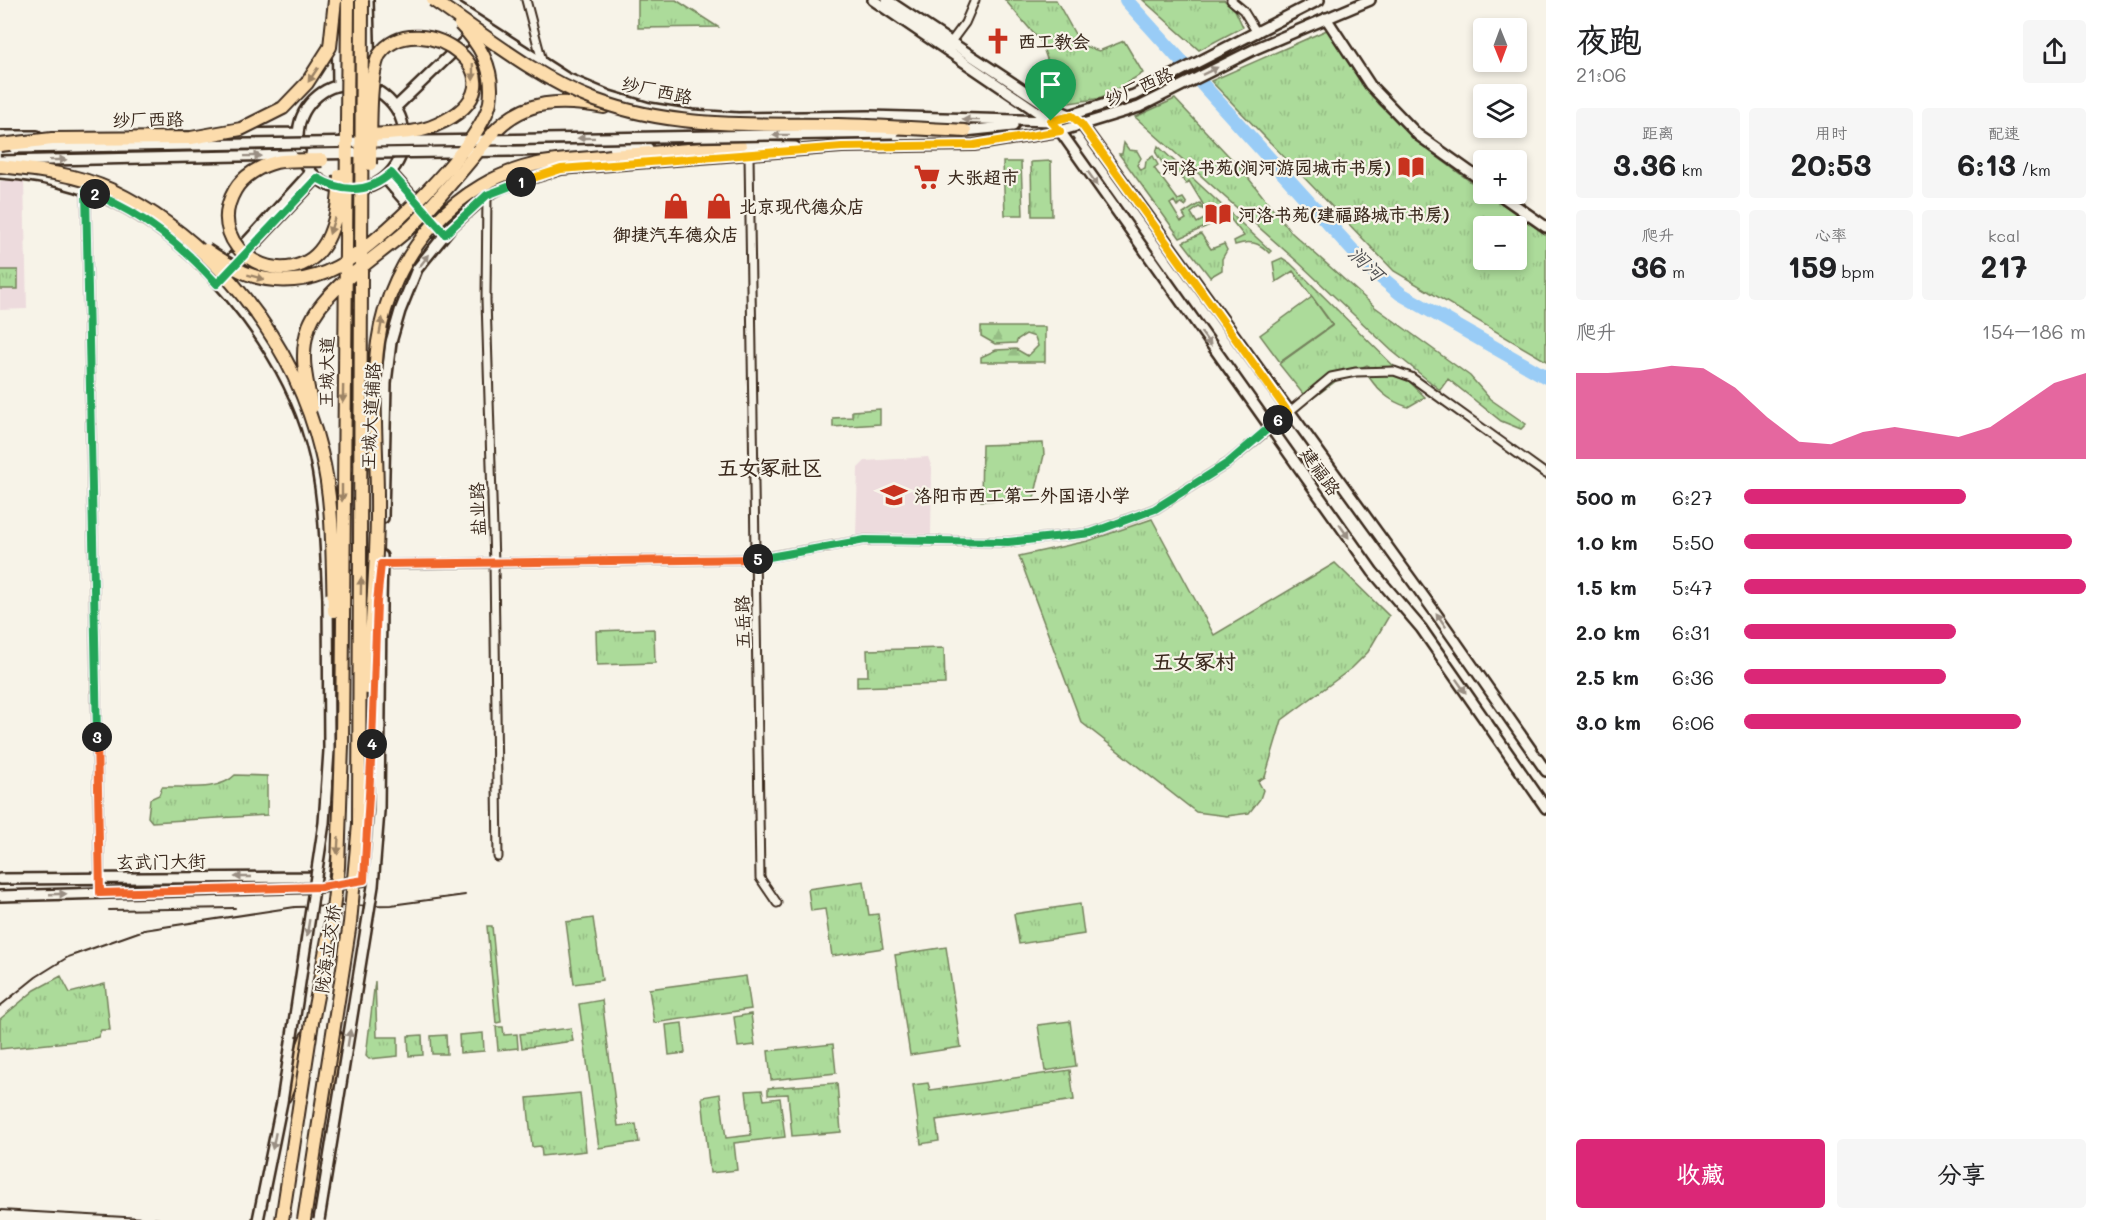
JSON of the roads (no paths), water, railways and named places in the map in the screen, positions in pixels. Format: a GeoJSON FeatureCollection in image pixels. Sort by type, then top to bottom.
{"type":"FeatureCollection","features":[{"type":"Feature","properties":{"kind":"highway"},"geometry":{"type":"LineString","coordinates":[[0,147],[52,139],[191,138],[241,129],[283,108],[307,83],[330,46],[336,0]]}},
{"type":"Feature","properties":{"kind":"highway"},"geometry":{"type":"LineString","coordinates":[[322,160],[277,162],[263,166],[250,174],[237,187],[230,200],[227,220],[231,237],[241,252],[266,266],[292,267],[315,256],[325,244],[330,233],[338,202],[347,0]]}},
{"type":"Feature","properties":{"kind":"highway","name":"王城大道"},"geometry":{"type":"LineString","coordinates":[[342,745],[347,0]]}},
{"type":"Feature","properties":{"kind":"highway","name":"王城大道"},"geometry":{"type":"LineString","coordinates":[[360,645],[362,0]]}},
{"type":"Feature","properties":{"kind":"highway"},"geometry":{"type":"LineString","coordinates":[[0,166],[61,173],[109,189],[153,213],[239,273],[269,280],[295,280],[320,275],[357,254],[404,214],[450,165],[472,136],[489,104],[490,73],[476,43],[457,21],[427,0]]}},
{"type":"Feature","properties":{"kind":"highway"},"geometry":{"type":"LineString","coordinates":[[433,0],[559,84],[596,100],[658,118]]}},
{"type":"Feature","properties":{"kind":"highway"},"geometry":{"type":"LineString","coordinates":[[363,228],[370,164],[376,63],[386,42],[403,28],[414,24]]}},
{"type":"Feature","properties":{"kind":"highway"},"geometry":{"type":"LineString","coordinates":[[373,135],[419,131],[434,126],[460,111],[468,100],[474,77],[473,63],[469,51],[450,30]]}},
{"type":"Feature","properties":{"kind":"highway"},"geometry":{"type":"LineString","coordinates":[[340,804],[329,513],[322,452],[303,358],[305,343],[314,316],[331,295],[426,212],[504,120],[535,104],[561,101],[658,118],[713,124],[965,131]]}},
{"type":"Feature","properties":{"kind":"highway"},"geometry":{"type":"LineString","coordinates":[[359,824],[378,533],[378,344],[391,291],[405,261],[443,213],[473,190],[505,175],[541,163],[740,146]]}},
{"type":"Feature","properties":{"kind":"highway"},"geometry":{"type":"LineString","coordinates":[[153,213],[204,256],[237,289],[266,328],[286,361],[322,452]]}},
{"type":"Feature","properties":{"kind":"highway","name":"陇海立交桥"},"geometry":{"type":"LineString","coordinates":[[304,1220],[350,923],[359,824],[360,645]]}},
{"type":"Feature","properties":{"kind":"highway","name":"陇海立交桥"},"geometry":{"type":"LineString","coordinates":[[282,1220],[312,1022],[332,918],[342,745]]}},
{"type":"Feature","properties":{"kind":"highway"},"geometry":{"type":"LineString","coordinates":[[336,1015],[336,1122]]}},
{"type":"Feature","properties":{"kind":"highway"},"geometry":{"type":"LineString","coordinates":[[282,1102],[312,1022]]}},
{"type":"Feature","properties":{"kind":"main road"},"geometry":{"type":"LineString","coordinates":[[336,0],[338,85]]}},
{"type":"Feature","properties":{"kind":"main road"},"geometry":{"type":"LineString","coordinates":[[368,0],[370,86]]}},
{"type":"Feature","properties":{"kind":"main road"},"geometry":{"type":"LineString","coordinates":[[396,107],[482,25],[445,0]]}},
{"type":"Feature","properties":{"kind":"main road"},"geometry":{"type":"LineString","coordinates":[[873,0],[949,45]]}},
{"type":"Feature","properties":{"kind":"main road"},"geometry":{"type":"LineString","coordinates":[[887,0],[949,45]]}},
{"type":"Feature","properties":{"kind":"main road","name":"纱厂西路"},"geometry":{"type":"LineString","coordinates":[[482,25],[566,78],[609,96],[649,108],[692,115],[738,118],[869,116],[1051,121],[1134,95],[1319,0]]}},
{"type":"Feature","properties":{"kind":"main road","name":"纱厂西路"},"geometry":{"type":"LineString","coordinates":[[442,237],[487,195],[561,169],[842,147],[974,145],[1060,131],[1139,107],[1257,48],[1370,0]]}},
{"type":"Feature","properties":{"kind":"main road"},"geometry":{"type":"LineString","coordinates":[[1326,18],[1370,85],[1418,135],[1473,174]]}},
{"type":"Feature","properties":{"kind":"main road","name":"建福路"},"geometry":{"type":"LineString","coordinates":[[949,45],[1046,105],[1072,116],[1082,125],[1437,615],[1546,771]]}},
{"type":"Feature","properties":{"kind":"main road","name":"建福路"},"geometry":{"type":"LineString","coordinates":[[949,45],[1051,121],[1060,131],[1183,308],[1373,572],[1421,628],[1546,808]]}},
{"type":"Feature","properties":{"kind":"main road"},"geometry":{"type":"LineString","coordinates":[[354,83],[370,86],[384,94],[396,107],[405,134],[401,154],[388,175],[369,187],[351,190],[333,187],[314,175],[300,154],[297,133],[301,117],[309,102],[322,91],[338,85],[354,83]]}},
{"type":"Feature","properties":{"kind":"main road"},"geometry":{"type":"LineString","coordinates":[[0,147],[965,131],[1051,121]]}},
{"type":"Feature","properties":{"kind":"main road","name":"纱厂西路"},"geometry":{"type":"LineString","coordinates":[[0,136],[297,133]]}},
{"type":"Feature","properties":{"kind":"main road"},"geometry":{"type":"LineString","coordinates":[[220,144],[373,135]]}},
{"type":"Feature","properties":{"kind":"main road"},"geometry":{"type":"LineString","coordinates":[[0,161],[740,146],[842,147]]}},
{"type":"Feature","properties":{"kind":"main road"},"geometry":{"type":"LineString","coordinates":[[322,160],[442,152]]}},
{"type":"Feature","properties":{"kind":"main road"},"geometry":{"type":"LineString","coordinates":[[0,173],[34,176],[86,190],[145,219],[175,242],[239,307],[272,352],[296,403],[311,443],[316,468],[328,598],[329,751],[324,823],[282,1102],[258,1220]]}},
{"type":"Feature","properties":{"kind":"main road"},"geometry":{"type":"LineString","coordinates":[[215,281],[314,175]]}},
{"type":"Feature","properties":{"kind":"main road"},"geometry":{"type":"LineString","coordinates":[[388,175],[442,237]]}},
{"type":"Feature","properties":{"kind":"main road"},"geometry":{"type":"LineString","coordinates":[[1513,204],[1546,227]]}},
{"type":"Feature","properties":{"kind":"main road","name":"王城大道辅路"},"geometry":{"type":"LineString","coordinates":[[319,1220],[373,885],[378,834],[386,383],[392,342],[400,311],[417,269],[442,237]]}},
{"type":"Feature","properties":{"kind":"main road","name":"玄武门大街"},"geometry":{"type":"LineString","coordinates":[[0,896],[321,887],[364,880],[377,602],[381,564]]}},
{"type":"Feature","properties":{"kind":"main road","name":"玄武门大街"},"geometry":{"type":"LineString","coordinates":[[0,879],[323,877],[333,780],[333,598],[326,565]]}},
{"type":"Feature","properties":{"kind":"street"},"geometry":{"type":"LineString","coordinates":[[526,0],[542,61]]}},
{"type":"Feature","properties":{"kind":"street"},"geometry":{"type":"LineString","coordinates":[[949,45],[965,23],[975,0]]}},
{"type":"Feature","properties":{"kind":"street"},"geometry":{"type":"LineString","coordinates":[[1231,0],[1243,10],[1254,34]]}},
{"type":"Feature","properties":{"kind":"street","name":"五岳路"},"geometry":{"type":"LineString","coordinates":[[748,156],[760,878],[777,903]]}},
{"type":"Feature","properties":{"kind":"street"},"geometry":{"type":"LineString","coordinates":[[86,190],[100,893]]}},
{"type":"Feature","properties":{"kind":"street","name":"盐业路"},"geometry":{"type":"LineString","coordinates":[[487,195],[486,300],[494,564],[498,857]]}},
{"type":"Feature","properties":{"kind":"street"},"geometry":{"type":"LineString","coordinates":[[326,565],[756,559],[865,540],[1008,542],[1091,533],[1155,509],[1228,463],[1331,377],[1356,372],[1394,371],[1411,377],[1546,474]]}},
{"type":"Feature","properties":{"kind":"waterway","name":"涧河"},"geometry":{"type":"LineString","coordinates":[[1126,0],[1365,264],[1401,294],[1546,377]]}},
{"type":"Feature","properties":{"kind":"railway"},"geometry":{"type":"LineString","coordinates":[[0,1006],[36,977],[68,957],[144,930],[295,907],[391,905],[465,895]]}},
{"type":"Feature","properties":{"kind":"railway"},"geometry":{"type":"LineString","coordinates":[[109,910],[235,908]]}},
{"type":"Feature","properties":{"kind":"railway"},"geometry":{"type":"LineString","coordinates":[[0,1210],[178,1220]]}},
{"type":"Feature","properties":{"kind":"place","name":"西工教会"},"geometry":{"type":"Point","coordinates":[998,41]}},
{"type":"Feature","properties":{"kind":"place","name":"河洛书苑(涧河游园城市书房)"},"geometry":{"type":"Point","coordinates":[1411,167]}},
{"type":"Feature","properties":{"kind":"place","name":"大张超市"},"geometry":{"type":"Point","coordinates":[927,177]}},
{"type":"Feature","properties":{"kind":"place","name":"御捷汽车德众店"},"geometry":{"type":"Point","coordinates":[676,206]}},
{"type":"Feature","properties":{"kind":"place","name":"北京现代德众店"},"geometry":{"type":"Point","coordinates":[719,206]}},
{"type":"Feature","properties":{"kind":"place","name":"河洛书苑(建福路城市书房)"},"geometry":{"type":"Point","coordinates":[1218,214]}},
{"type":"Feature","properties":{"kind":"place","name":"洛阳市西工第二外国语小学"},"geometry":{"type":"Point","coordinates":[894,495]}},
{"type":"Feature","properties":{"kind":"district","name":"五女冢社区"},"geometry":{"type":"Point","coordinates":[770,466]}},
{"type":"Feature","properties":{"kind":"district","name":"五女冢村"},"geometry":{"type":"Point","coordinates":[1194,660]}}]}
